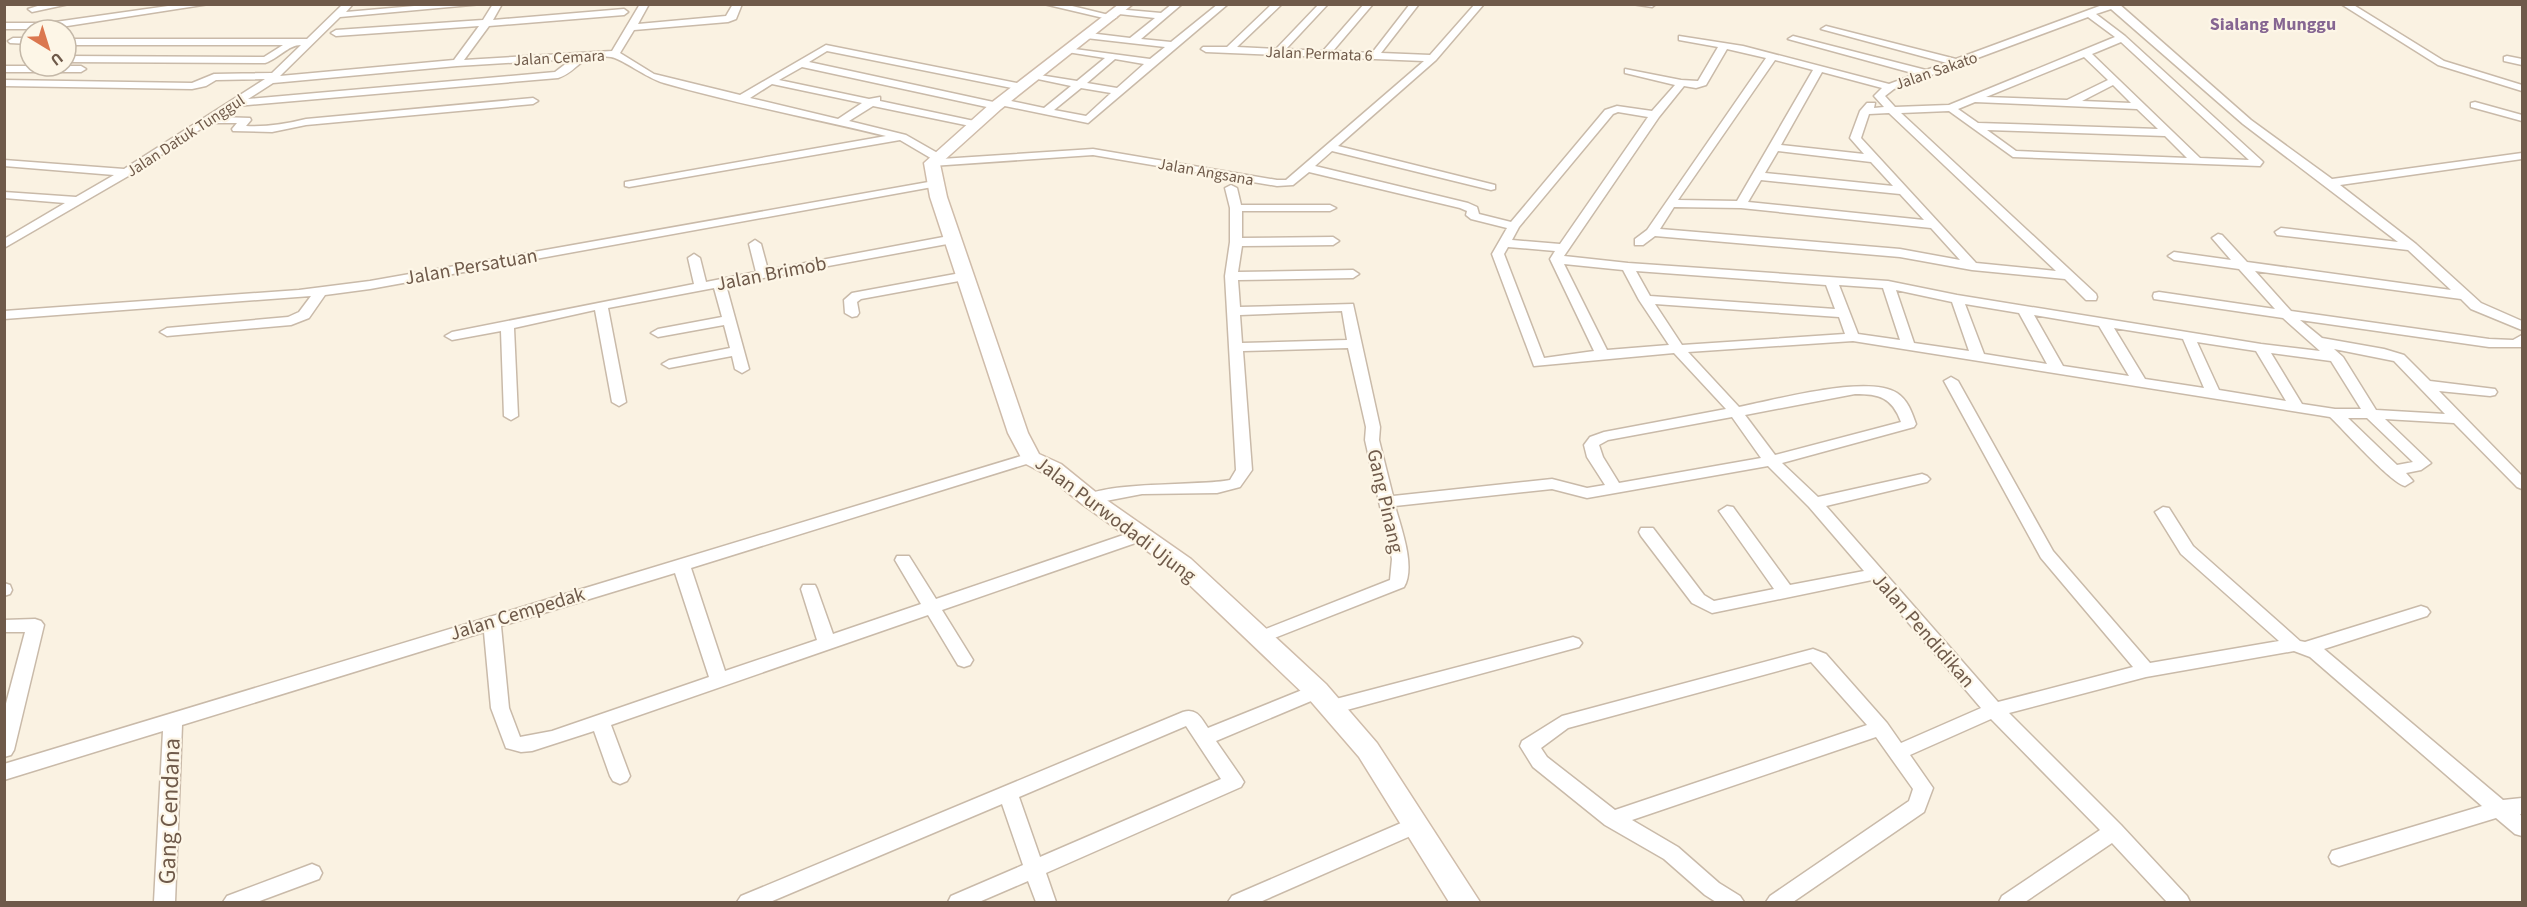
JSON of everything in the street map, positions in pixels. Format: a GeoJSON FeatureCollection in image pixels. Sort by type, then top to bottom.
{"type":"FeatureCollection","features":[{"type":"Feature","properties":{"kind":"street"},"geometry":{"type":"LineString","coordinates":[[65,4],[34,7],[19,23],[177,4]]}},
{"type":"Feature","properties":{"kind":"street","name":"Jalan Datuk Tunggul"},"geometry":{"type":"LineString","coordinates":[[4,244],[126,173],[272,78],[349,4]]}},
{"type":"Feature","properties":{"kind":"street"},"geometry":{"type":"LineString","coordinates":[[337,15],[402,7],[478,4]]}},
{"type":"Feature","properties":{"kind":"street"},"geometry":{"type":"LineString","coordinates":[[457,63],[498,4]]}},
{"type":"Feature","properties":{"kind":"street"},"geometry":{"type":"LineString","coordinates":[[615,54],[645,4]]}},
{"type":"Feature","properties":{"kind":"street"},"geometry":{"type":"LineString","coordinates":[[632,27],[728,19],[733,17],[738,4]]}},
{"type":"Feature","properties":{"kind":"street"},"geometry":{"type":"LineString","coordinates":[[1048,4],[1162,16]]}},
{"type":"Feature","properties":{"kind":"street"},"geometry":{"type":"LineString","coordinates":[[1132,41],[1178,4]]}},
{"type":"Feature","properties":{"kind":"street"},"geometry":{"type":"LineString","coordinates":[[799,63],[1088,120],[1152,62],[1224,4]]}},
{"type":"Feature","properties":{"kind":"street"},"geometry":{"type":"LineString","coordinates":[[1229,50],[1278,4]]}},
{"type":"Feature","properties":{"kind":"street"},"geometry":{"type":"LineString","coordinates":[[1278,52],[1324,4]]}},
{"type":"Feature","properties":{"kind":"street"},"geometry":{"type":"LineString","coordinates":[[1326,53],[1369,4]]}},
{"type":"Feature","properties":{"kind":"street"},"geometry":{"type":"LineString","coordinates":[[1375,55],[1415,4]]}},
{"type":"Feature","properties":{"kind":"street","name":"Jalan Angsana"},"geometry":{"type":"LineString","coordinates":[[934,168],[1093,152],[1283,184],[1289,183],[1432,58],[1480,4]]}},
{"type":"Feature","properties":{"kind":"street"},"geometry":{"type":"LineString","coordinates":[[1636,4],[1652,4]]}},
{"type":"Feature","properties":{"kind":"street"},"geometry":{"type":"LineString","coordinates":[[2345,4],[2441,63],[2523,88]]}},
{"type":"Feature","properties":{"kind":"street"},"geometry":{"type":"LineString","coordinates":[[4,26],[48,26],[201,5]]}},
{"type":"Feature","properties":{"kind":"street"},"geometry":{"type":"LineString","coordinates":[[2114,5],[2247,122],[2412,247],[2466,296],[2488,313],[2523,326]]}},
{"type":"Feature","properties":{"kind":"street","name":"Jalan Sakato"},"geometry":{"type":"LineString","coordinates":[[1682,38],[1772,57],[1890,87],[2114,5]]}},
{"type":"Feature","properties":{"kind":"street"},"geometry":{"type":"LineString","coordinates":[[934,168],[975,124],[1120,11]]}},
{"type":"Feature","properties":{"kind":"street"},"geometry":{"type":"LineString","coordinates":[[336,33],[624,12]]}},
{"type":"Feature","properties":{"kind":"street"},"geometry":{"type":"LineString","coordinates":[[1951,108],[2013,154],[2251,164],[2257,162],[2122,38],[2090,14]]}},
{"type":"Feature","properties":{"kind":"street"},"geometry":{"type":"LineString","coordinates":[[1826,29],[1959,63]]}},
{"type":"Feature","properties":{"kind":"street"},"geometry":{"type":"LineString","coordinates":[[1089,36],[1173,45]]}},
{"type":"Feature","properties":{"kind":"street"},"geometry":{"type":"LineString","coordinates":[[1865,111],[1951,108],[2122,38]]}},
{"type":"Feature","properties":{"kind":"street"},"geometry":{"type":"LineString","coordinates":[[1793,39],[1928,74]]}},
{"type":"Feature","properties":{"kind":"street"},"geometry":{"type":"LineString","coordinates":[[13,41],[18,41]]}},
{"type":"Feature","properties":{"kind":"street"},"geometry":{"type":"LineString","coordinates":[[78,42],[308,42]]}},
{"type":"Feature","properties":{"kind":"street"},"geometry":{"type":"LineString","coordinates":[[78,59],[265,60],[275,56],[292,42]]}},
{"type":"Feature","properties":{"kind":"street"},"geometry":{"type":"LineString","coordinates":[[1628,71],[1681,84],[1696,85],[1702,82],[1723,47]]}},
{"type":"Feature","properties":{"kind":"street"},"geometry":{"type":"LineString","coordinates":[[739,100],[826,48],[924,68],[1029,82],[1082,84],[1120,92]]}},
{"type":"Feature","properties":{"kind":"street","name":"Jalan Permata 6"},"geometry":{"type":"LineString","coordinates":[[1206,49],[1432,58]]}},
{"type":"Feature","properties":{"kind":"street"},"geometry":{"type":"LineString","coordinates":[[1070,50],[1152,62]]}},
{"type":"Feature","properties":{"kind":"street"},"geometry":{"type":"LineString","coordinates":[[2086,53],[2196,161]]}},
{"type":"Feature","properties":{"kind":"street"},"geometry":{"type":"LineString","coordinates":[[235,103],[432,88],[561,74],[584,54]]}},
{"type":"Feature","properties":{"kind":"street","name":"Jalan Cemara"},"geometry":{"type":"LineString","coordinates":[[214,77],[272,78],[584,54],[615,54],[651,76],[739,100],[902,137],[934,168]]}},
{"type":"Feature","properties":{"kind":"street"},"geometry":{"type":"LineString","coordinates":[[1045,112],[1082,84],[1113,56]]}},
{"type":"Feature","properties":{"kind":"street"},"geometry":{"type":"LineString","coordinates":[[1639,242],[1652,232],[1670,202],[1772,57]]}},
{"type":"Feature","properties":{"kind":"street"},"geometry":{"type":"LineString","coordinates":[[2507,59],[2523,62]]}},
{"type":"Feature","properties":{"kind":"street"},"geometry":{"type":"LineString","coordinates":[[432,88],[443,65]]}},
{"type":"Feature","properties":{"kind":"street"},"geometry":{"type":"LineString","coordinates":[[840,122],[924,68]]}},
{"type":"Feature","properties":{"kind":"street"},"geometry":{"type":"LineString","coordinates":[[4,69],[211,69],[218,73],[202,84],[192,86],[4,83]]}},
{"type":"Feature","properties":{"kind":"street"},"geometry":{"type":"LineString","coordinates":[[1741,205],[1820,69]]}},
{"type":"Feature","properties":{"kind":"street"},"geometry":{"type":"LineString","coordinates":[[770,81],[975,124]]}},
{"type":"Feature","properties":{"kind":"street"},"geometry":{"type":"LineString","coordinates":[[2068,104],[2114,81]]}},
{"type":"Feature","properties":{"kind":"street"},"geometry":{"type":"LineString","coordinates":[[1559,253],[1655,115],[1681,84]]}},
{"type":"Feature","properties":{"kind":"street"},"geometry":{"type":"LineString","coordinates":[[1890,87],[1865,111],[1855,138],[1972,266]]}},
{"type":"Feature","properties":{"kind":"street"},"geometry":{"type":"LineString","coordinates":[[1879,96],[2091,297]]}},
{"type":"Feature","properties":{"kind":"street"},"geometry":{"type":"LineString","coordinates":[[1972,100],[2140,106]]}},
{"type":"Feature","properties":{"kind":"street"},"geometry":{"type":"LineString","coordinates":[[210,120],[246,120],[237,129],[261,131],[283,129],[306,122],[533,101]]}},
{"type":"Feature","properties":{"kind":"street"},"geometry":{"type":"LineString","coordinates":[[2475,105],[2523,118]]}},
{"type":"Feature","properties":{"kind":"street"},"geometry":{"type":"LineString","coordinates":[[1655,115],[1617,110],[1609,112],[1514,226],[1503,243],[1498,254],[1539,363],[1602,354],[1853,337],[1908,344],[2141,384],[2296,405],[2335,413],[2457,419]]}},
{"type":"Feature","properties":{"kind":"street"},"geometry":{"type":"LineString","coordinates":[[1976,126],[2168,133]]}},
{"type":"Feature","properties":{"kind":"street"},"geometry":{"type":"LineString","coordinates":[[629,184],[902,137]]}},
{"type":"Feature","properties":{"kind":"street"},"geometry":{"type":"LineString","coordinates":[[1330,147],[1491,186]]}},
{"type":"Feature","properties":{"kind":"street"},"geometry":{"type":"LineString","coordinates":[[1774,147],[1876,159]]}},
{"type":"Feature","properties":{"kind":"street"},"geometry":{"type":"LineString","coordinates":[[2330,183],[2523,156]]}},
{"type":"Feature","properties":{"kind":"street"},"geometry":{"type":"LineString","coordinates":[[4,163],[126,173]]}},
{"type":"Feature","properties":{"kind":"street","name":"Jalan Purwodadi Ujung"},"geometry":{"type":"LineString","coordinates":[[934,168],[954,239],[1018,433],[1031,458],[1053,469],[1090,499],[1183,565],[1317,691],[1368,750],[1465,903]]}},
{"type":"Feature","properties":{"kind":"street","name":"Jalan Persatuan"},"geometry":{"type":"LineString","coordinates":[[4,315],[321,291],[370,285],[934,168]]}},
{"type":"Feature","properties":{"kind":"street"},"geometry":{"type":"LineString","coordinates":[[1307,168],[1464,206],[1473,209],[1472,215],[1475,218],[1514,226]]}},
{"type":"Feature","properties":{"kind":"street"},"geometry":{"type":"LineString","coordinates":[[1758,176],[1905,191]]}},
{"type":"Feature","properties":{"kind":"street"},"geometry":{"type":"LineString","coordinates":[[1090,499],[1142,489],[1217,488],[1235,484],[1244,470],[1231,276],[1236,242],[1236,208],[1231,188]]}},
{"type":"Feature","properties":{"kind":"street"},"geometry":{"type":"LineString","coordinates":[[4,195],[77,201]]}},
{"type":"Feature","properties":{"kind":"street"},"geometry":{"type":"LineString","coordinates":[[1670,202],[1741,205],[1935,225]]}},
{"type":"Feature","properties":{"kind":"street"},"geometry":{"type":"LineString","coordinates":[[1236,208],[1330,208]]}},
{"type":"Feature","properties":{"kind":"street"},"geometry":{"type":"LineString","coordinates":[[4,232],[21,234]]}},
{"type":"Feature","properties":{"kind":"street"},"geometry":{"type":"LineString","coordinates":[[1652,232],[1900,253],[1972,266],[2068,276]]}},
{"type":"Feature","properties":{"kind":"street"},"geometry":{"type":"LineString","coordinates":[[2281,232],[2412,247]]}},
{"type":"Feature","properties":{"kind":"street"},"geometry":{"type":"LineString","coordinates":[[2218,238],[2289,315],[2336,357],[2371,414],[2423,463],[2416,467],[2393,470]]}},
{"type":"Feature","properties":{"kind":"street","name":"Jalan Brimob"},"geometry":{"type":"LineString","coordinates":[[452,336],[763,274],[954,239]]}},
{"type":"Feature","properties":{"kind":"street"},"geometry":{"type":"LineString","coordinates":[[1236,242],[1333,241]]}},
{"type":"Feature","properties":{"kind":"street"},"geometry":{"type":"LineString","coordinates":[[1503,243],[1628,267],[1888,285],[1957,299],[2261,348],[2336,357]]}},
{"type":"Feature","properties":{"kind":"street"},"geometry":{"type":"LineString","coordinates":[[755,244],[763,274]]}},
{"type":"Feature","properties":{"kind":"street"},"geometry":{"type":"LineString","coordinates":[[1559,253],[1602,354]]}},
{"type":"Feature","properties":{"kind":"street"},"geometry":{"type":"LineString","coordinates":[[2174,256],[2466,296]]}},
{"type":"Feature","properties":{"kind":"street"},"geometry":{"type":"LineString","coordinates":[[694,258],[701,286]]}},
{"type":"Feature","properties":{"kind":"street","name":"Jalan Pendidikan"},"geometry":{"type":"LineString","coordinates":[[1628,267],[1645,300],[1678,349],[1735,411],[1771,461],[1815,503],[1994,710],[2114,831],[2180,903]]}},
{"type":"Feature","properties":{"kind":"street"},"geometry":{"type":"LineString","coordinates":[[1231,276],[1353,274]]}},
{"type":"Feature","properties":{"kind":"street"},"geometry":{"type":"LineString","coordinates":[[852,313],[850,300],[857,296],[966,276]]}},
{"type":"Feature","properties":{"kind":"street"},"geometry":{"type":"LineString","coordinates":[[1831,280],[1853,337]]}},
{"type":"Feature","properties":{"kind":"street"},"geometry":{"type":"LineString","coordinates":[[719,283],[742,369]]}},
{"type":"Feature","properties":{"kind":"street"},"geometry":{"type":"LineString","coordinates":[[1888,285],[1908,344]]}},
{"type":"Feature","properties":{"kind":"street"},"geometry":{"type":"LineString","coordinates":[[167,333],[291,321],[304,315],[321,291]]}},
{"type":"Feature","properties":{"kind":"street"},"geometry":{"type":"LineString","coordinates":[[2159,296],[2504,345],[2516,344],[2523,339]]}},
{"type":"Feature","properties":{"kind":"street"},"geometry":{"type":"LineString","coordinates":[[1957,299],[1978,357]]}},
{"type":"Feature","properties":{"kind":"street"},"geometry":{"type":"LineString","coordinates":[[1645,300],[1844,313]]}},
{"type":"Feature","properties":{"kind":"street"},"geometry":{"type":"LineString","coordinates":[[595,307],[619,402]]}},
{"type":"Feature","properties":{"kind":"street","name":"Gang Pinang"},"geometry":{"type":"LineString","coordinates":[[1233,311],[1348,308],[1373,427],[1372,440],[1400,559],[1398,583],[1369,597],[1287,624],[1259,638]]}},
{"type":"Feature","properties":{"kind":"street"},"geometry":{"type":"LineString","coordinates":[[2023,308],[2058,370]]}},
{"type":"Feature","properties":{"kind":"street"},"geometry":{"type":"LineString","coordinates":[[658,333],[729,320]]}},
{"type":"Feature","properties":{"kind":"street"},"geometry":{"type":"LineString","coordinates":[[2103,321],[2141,384]]}},
{"type":"Feature","properties":{"kind":"street"},"geometry":{"type":"LineString","coordinates":[[507,326],[512,417]]}},
{"type":"Feature","properties":{"kind":"street"},"geometry":{"type":"LineString","coordinates":[[2188,336],[2214,395]]}},
{"type":"Feature","properties":{"kind":"street"},"geometry":{"type":"LineString","coordinates":[[2318,342],[2399,358],[2523,484]]}},
{"type":"Feature","properties":{"kind":"street"},"geometry":{"type":"LineString","coordinates":[[1236,347],[1354,344]]}},
{"type":"Feature","properties":{"kind":"street"},"geometry":{"type":"LineString","coordinates":[[2261,348],[2296,405]]}},
{"type":"Feature","properties":{"kind":"street"},"geometry":{"type":"LineString","coordinates":[[669,364],[737,351]]}},
{"type":"Feature","properties":{"kind":"street"},"geometry":{"type":"LineString","coordinates":[[1951,381],[2047,554],[2146,670]]}},
{"type":"Feature","properties":{"kind":"street"},"geometry":{"type":"LineString","coordinates":[[2424,385],[2490,392]]}},
{"type":"Feature","properties":{"kind":"street"},"geometry":{"type":"LineString","coordinates":[[1388,502],[1552,484],[1587,493],[1771,461],[1909,424],[1896,398],[1880,390],[1855,390],[1604,436],[1595,440],[1591,445],[1595,457],[1614,487]]}},
{"type":"Feature","properties":{"kind":"street"},"geometry":{"type":"LineString","coordinates":[[2335,413],[2404,482]]}},
{"type":"Feature","properties":{"kind":"street","name":"Jalan Cempedak"},"geometry":{"type":"LineString","coordinates":[[4,772],[1031,458]]}},
{"type":"Feature","properties":{"kind":"street"},"geometry":{"type":"LineString","coordinates":[[1815,503],[1922,479]]}},
{"type":"Feature","properties":{"kind":"street"},"geometry":{"type":"LineString","coordinates":[[1727,511],[1786,593]]}},
{"type":"Feature","properties":{"kind":"street"},"geometry":{"type":"LineString","coordinates":[[2163,512],[2187,550],[2300,646],[2325,660],[2523,828]]}},
{"type":"Feature","properties":{"kind":"street"},"geometry":{"type":"LineString","coordinates":[[1647,532],[1698,599],[1706,605],[1719,606],[1875,574]]}},
{"type":"Feature","properties":{"kind":"street"},"geometry":{"type":"LineString","coordinates":[[492,621],[500,708],[513,743],[521,746],[827,644],[1141,535]]}},
{"type":"Feature","properties":{"kind":"street"},"geometry":{"type":"LineString","coordinates":[[903,560],[964,660]]}},
{"type":"Feature","properties":{"kind":"street"},"geometry":{"type":"LineString","coordinates":[[681,564],[719,680]]}},
{"type":"Feature","properties":{"kind":"street"},"geometry":{"type":"LineString","coordinates":[[809,589],[827,644]]}},
{"type":"Feature","properties":{"kind":"street"},"geometry":{"type":"LineString","coordinates":[[1899,752],[1994,710],[2146,670],[2300,646],[2421,612]]}},
{"type":"Feature","properties":{"kind":"street"},"geometry":{"type":"LineString","coordinates":[[4,626],[35,625],[4,750]]}},
{"type":"Feature","properties":{"kind":"street"},"geometry":{"type":"LineString","coordinates":[[1332,707],[1573,643]]}},
{"type":"Feature","properties":{"kind":"street"},"geometry":{"type":"LineString","coordinates":[[1733,903],[1712,889],[1671,853],[1612,819],[1540,762],[1529,746],[1562,723],[1813,655],[1820,659],[1880,728],[1923,788],[1917,806],[1777,903]]}},
{"type":"Feature","properties":{"kind":"street"},"geometry":{"type":"LineString","coordinates":[[1204,738],[1317,691]]}},
{"type":"Feature","properties":{"kind":"street"},"geometry":{"type":"LineString","coordinates":[[748,903],[1190,717],[1234,782],[958,903]]}},
{"type":"Feature","properties":{"kind":"street","name":"Gang Cendana"},"geometry":{"type":"LineString","coordinates":[[165,903],[173,720]]}},
{"type":"Feature","properties":{"kind":"street"},"geometry":{"type":"LineString","coordinates":[[600,721],[620,776]]}},
{"type":"Feature","properties":{"kind":"street"},"geometry":{"type":"LineString","coordinates":[[1612,819],[1880,728]]}},
{"type":"Feature","properties":{"kind":"street"},"geometry":{"type":"LineString","coordinates":[[1008,794],[1046,903]]}},
{"type":"Feature","properties":{"kind":"street"},"geometry":{"type":"LineString","coordinates":[[2338,857],[2499,809],[2523,806]]}},
{"type":"Feature","properties":{"kind":"street"},"geometry":{"type":"LineString","coordinates":[[1239,903],[1415,825]]}},
{"type":"Feature","properties":{"kind":"street"},"geometry":{"type":"LineString","coordinates":[[2009,903],[2114,831]]}},
{"type":"Feature","properties":{"kind":"street"},"geometry":{"type":"LineString","coordinates":[[234,903],[312,873]]}},
{"type":"Feature","properties":{"kind":"district","name":"Sialang Munggu"},"geometry":{"type":"Point","coordinates":[2273,24]}}]}
